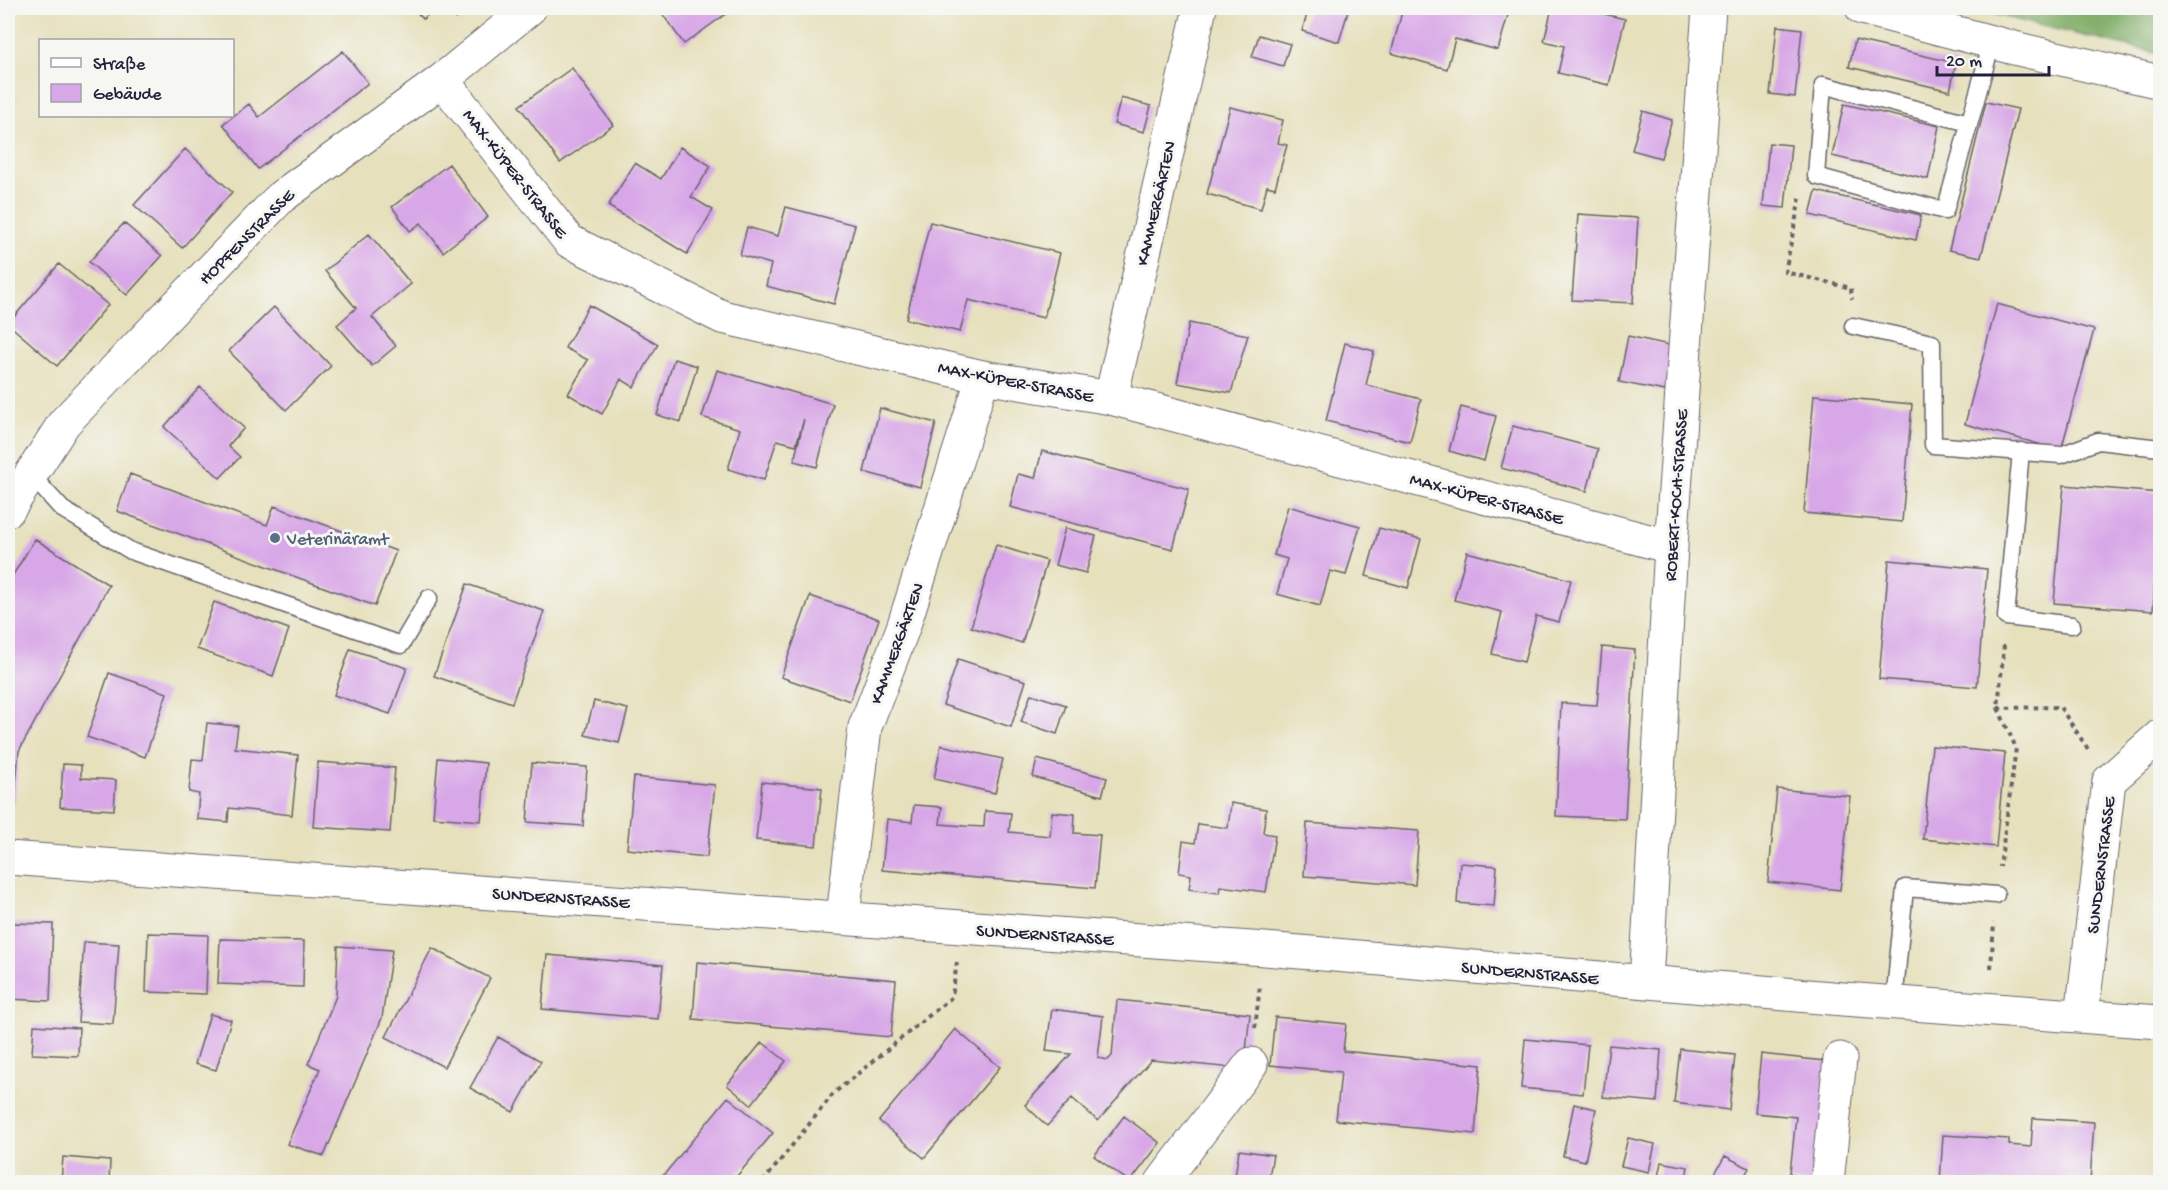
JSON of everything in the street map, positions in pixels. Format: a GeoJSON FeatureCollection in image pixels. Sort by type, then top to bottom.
{"type":"FeatureCollection","features":[{"type":"Feature","properties":{"kind":"street","name":"HOPFENSTRASSE"},"geometry":{"type":"LineString","coordinates":[[8,510],[64,423],[281,197],[442,80],[530,8]]}},
{"type":"Feature","properties":{"kind":"street","name":"KAMMERGÄRTEN"},"geometry":{"type":"LineString","coordinates":[[1111,398],[1200,8]]}},
{"type":"Feature","properties":{"kind":"street","name":"ROBERT-KOCH-STRASSE"},"geometry":{"type":"LineString","coordinates":[[1646,982],[1671,547],[1709,8]]}},
{"type":"Feature","properties":{"kind":"street"},"geometry":{"type":"LineString","coordinates":[[1862,8],[2160,82]]}},
{"type":"Feature","properties":{"kind":"street","name":"MAX-KÜPER-STRASSE"},"geometry":{"type":"LineString","coordinates":[[442,80],[569,241],[722,317],[983,377],[1111,398],[1671,547]]}},
{"type":"Feature","properties":{"kind":"street","name":"KAMMERGÄRTEN"},"geometry":{"type":"LineString","coordinates":[[843,917],[865,728],[903,628],[983,377]]}},
{"type":"Feature","properties":{"kind":"street","name":"SUNDERNSTRASSE"},"geometry":{"type":"LineString","coordinates":[[2082,1016],[2109,781],[2160,736]]}},
{"type":"Feature","properties":{"kind":"street","name":"SUNDERNSTRASSE"},"geometry":{"type":"LineString","coordinates":[[8,858],[1264,948],[1894,1003],[2160,1022]]}},
{"type":"Feature","properties":{"kind":"street"},"geometry":{"type":"LineString","coordinates":[[1827,1182],[1840,1059]]}},
{"type":"Feature","properties":{"kind":"street"},"geometry":{"type":"LineString","coordinates":[[1162,1182],[1251,1064]]}},
{"type":"Feature","properties":{"kind":"lane"},"geometry":{"type":"LineString","coordinates":[[1969,123],[1824,85],[1816,176],[1945,211],[1992,42]]}},
{"type":"Feature","properties":{"kind":"lane"},"geometry":{"type":"LineString","coordinates":[[1853,326],[1932,343],[1934,445],[2061,455],[2098,441],[2160,448]]}},
{"type":"Feature","properties":{"kind":"lane"},"geometry":{"type":"LineString","coordinates":[[2020,451],[2006,617],[2072,625]]}},
{"type":"Feature","properties":{"kind":"lane"},"geometry":{"type":"LineString","coordinates":[[30,474],[62,509],[131,551],[401,645],[429,598]]}},
{"type":"Feature","properties":{"kind":"lane"},"geometry":{"type":"LineString","coordinates":[[1894,1003],[1905,888],[1996,895]]}},
{"type":"Feature","properties":{"kind":"path"},"geometry":{"type":"LineString","coordinates":[[1816,176],[1798,200],[1785,272],[1851,288],[1853,326]]}},
{"type":"Feature","properties":{"kind":"path"},"geometry":{"type":"LineString","coordinates":[[1991,968],[1996,895],[2016,748],[1998,708],[2006,617]]}},
{"type":"Feature","properties":{"kind":"path"},"geometry":{"type":"LineString","coordinates":[[1998,708],[2060,707],[2109,781]]}},
{"type":"Feature","properties":{"kind":"path"},"geometry":{"type":"LineString","coordinates":[[763,1182],[834,1093],[952,997],[962,928]]}},
{"type":"Feature","properties":{"kind":"path"},"geometry":{"type":"LineString","coordinates":[[1251,1064],[1264,948]]}},
{"type":"Feature","properties":{"kind":"green space"},"geometry":{"type":"Polygon","coordinates":[[[1967,8],[2160,8],[2160,54],[1967,8]]]}},
{"type":"Feature","properties":{"kind":"building"},"geometry":{"type":"Polygon","coordinates":[[[413,8],[436,8],[423,19],[413,8]]]}},
{"type":"Feature","properties":{"kind":"building"},"geometry":{"type":"Polygon","coordinates":[[[446,8],[469,8],[456,19],[446,8]]]}},
{"type":"Feature","properties":{"kind":"building"},"geometry":{"type":"Polygon","coordinates":[[[658,8],[734,8],[684,44],[658,8]]]}},
{"type":"Feature","properties":{"kind":"building"},"geometry":{"type":"Polygon","coordinates":[[[1309,8],[1349,8],[1339,42],[1302,31],[1309,8]]]}},
{"type":"Feature","properties":{"kind":"building"},"geometry":{"type":"Polygon","coordinates":[[[1403,8],[1510,8],[1498,50],[1455,39],[1447,69],[1391,53],[1403,8]]]}},
{"type":"Feature","properties":{"kind":"building"},"geometry":{"type":"Polygon","coordinates":[[[1552,8],[1579,8],[1625,19],[1609,85],[1558,73],[1564,46],[1544,41],[1552,8]]]}},
{"type":"Feature","properties":{"kind":"building"},"geometry":{"type":"Polygon","coordinates":[[[1777,26],[1802,29],[1795,97],[1770,94],[1777,26]]]}},
{"type":"Feature","properties":{"kind":"building"},"geometry":{"type":"Polygon","coordinates":[[[1259,35],[1290,44],[1283,66],[1252,57],[1259,35]]]}},
{"type":"Feature","properties":{"kind":"building"},"geometry":{"type":"Polygon","coordinates":[[[1855,40],[1956,63],[1950,91],[1849,67],[1855,40]]]}},
{"type":"Feature","properties":{"kind":"building"},"geometry":{"type":"Polygon","coordinates":[[[343,51],[368,83],[258,169],[223,124],[249,104],[259,117],[343,51]]]}},
{"type":"Feature","properties":{"kind":"building"},"geometry":{"type":"Polygon","coordinates":[[[572,68],[613,125],[560,163],[519,106],[572,68]]]}},
{"type":"Feature","properties":{"kind":"building"},"geometry":{"type":"Polygon","coordinates":[[[1121,98],[1151,106],[1144,132],[1114,124],[1121,98]]]}},
{"type":"Feature","properties":{"kind":"building"},"geometry":{"type":"Polygon","coordinates":[[[1986,102],[2018,109],[1981,257],[1949,250],[1986,102]]]}},
{"type":"Feature","properties":{"kind":"building"},"geometry":{"type":"Polygon","coordinates":[[[1844,104],[1939,126],[1928,179],[1832,156],[1844,104]]]}},
{"type":"Feature","properties":{"kind":"building"},"geometry":{"type":"Polygon","coordinates":[[[1230,107],[1283,120],[1278,143],[1287,145],[1275,188],[1267,186],[1261,209],[1207,194],[1230,107]]]}},
{"type":"Feature","properties":{"kind":"building"},"geometry":{"type":"Polygon","coordinates":[[[1643,111],[1672,120],[1661,158],[1632,150],[1643,111]]]}},
{"type":"Feature","properties":{"kind":"building"},"geometry":{"type":"Polygon","coordinates":[[[1769,143],[1791,145],[1785,208],[1763,206],[1769,143]]]}},
{"type":"Feature","properties":{"kind":"building"},"geometry":{"type":"Polygon","coordinates":[[[680,147],[711,166],[691,197],[713,210],[687,254],[608,206],[635,163],[661,179],[680,147]]]}},
{"type":"Feature","properties":{"kind":"building"},"geometry":{"type":"Polygon","coordinates":[[[185,149],[232,192],[182,248],[134,205],[185,149]]]}},
{"type":"Feature","properties":{"kind":"building"},"geometry":{"type":"Polygon","coordinates":[[[449,164],[488,217],[443,252],[421,223],[410,231],[392,207],[449,164]]]}},
{"type":"Feature","properties":{"kind":"building"},"geometry":{"type":"Polygon","coordinates":[[[1816,191],[1921,215],[1916,240],[1810,215],[1816,191]]]}},
{"type":"Feature","properties":{"kind":"building"},"geometry":{"type":"Polygon","coordinates":[[[786,207],[855,225],[834,304],[766,286],[771,264],[740,255],[747,227],[778,236],[786,207]]]}},
{"type":"Feature","properties":{"kind":"building"},"geometry":{"type":"Polygon","coordinates":[[[1578,214],[1638,218],[1633,303],[1572,300],[1578,214]]]}},
{"type":"Feature","properties":{"kind":"building"},"geometry":{"type":"Polygon","coordinates":[[[930,222],[1060,253],[1044,318],[968,300],[960,332],[906,319],[930,222]]]}},
{"type":"Feature","properties":{"kind":"building"},"geometry":{"type":"Polygon","coordinates":[[[124,223],[162,256],[127,295],[89,262],[124,223]]]}},
{"type":"Feature","properties":{"kind":"building"},"geometry":{"type":"Polygon","coordinates":[[[369,234],[411,284],[372,317],[396,346],[372,366],[337,325],[356,308],[325,271],[369,234]]]}},
{"type":"Feature","properties":{"kind":"building"},"geometry":{"type":"Polygon","coordinates":[[[59,264],[108,305],[57,366],[8,324],[59,264]]]}},
{"type":"Feature","properties":{"kind":"building"},"geometry":{"type":"Polygon","coordinates":[[[1997,304],[2094,330],[2061,450],[1965,424],[1997,304]]]}},
{"type":"Feature","properties":{"kind":"building"},"geometry":{"type":"Polygon","coordinates":[[[589,305],[658,344],[634,387],[621,379],[602,414],[568,394],[588,360],[565,348],[589,305]]]}},
{"type":"Feature","properties":{"kind":"building"},"geometry":{"type":"Polygon","coordinates":[[[274,307],[331,366],[286,410],[229,351],[274,307]]]}},
{"type":"Feature","properties":{"kind":"building"},"geometry":{"type":"Polygon","coordinates":[[[1189,323],[1248,335],[1231,393],[1177,383],[1189,323]]]}},
{"type":"Feature","properties":{"kind":"building"},"geometry":{"type":"Polygon","coordinates":[[[1628,336],[1674,346],[1665,391],[1619,382],[1628,336]]]}},
{"type":"Feature","properties":{"kind":"building"},"geometry":{"type":"Polygon","coordinates":[[[1345,343],[1374,351],[1366,385],[1421,399],[1410,442],[1326,421],[1345,343]]]}},
{"type":"Feature","properties":{"kind":"building"},"geometry":{"type":"Polygon","coordinates":[[[674,359],[697,366],[681,422],[657,415],[674,359]]]}},
{"type":"Feature","properties":{"kind":"building"},"geometry":{"type":"Polygon","coordinates":[[[717,370],[833,404],[817,467],[794,461],[804,419],[796,445],[777,440],[764,480],[728,469],[740,429],[702,417],[717,370]]]}},
{"type":"Feature","properties":{"kind":"building"},"geometry":{"type":"Polygon","coordinates":[[[200,387],[244,428],[228,446],[240,457],[220,478],[164,427],[200,387]]]}},
{"type":"Feature","properties":{"kind":"building"},"geometry":{"type":"Polygon","coordinates":[[[1814,395],[1912,404],[1902,522],[1804,513],[1814,395]]]}},
{"type":"Feature","properties":{"kind":"building"},"geometry":{"type":"Polygon","coordinates":[[[1461,407],[1496,416],[1484,461],[1449,451],[1461,407]]]}},
{"type":"Feature","properties":{"kind":"building"},"geometry":{"type":"Polygon","coordinates":[[[880,408],[936,423],[920,487],[864,472],[880,408]]]}},
{"type":"Feature","properties":{"kind":"building"},"geometry":{"type":"Polygon","coordinates":[[[1513,426],[1598,449],[1587,491],[1501,468],[1513,426]]]}},
{"type":"Feature","properties":{"kind":"building"},"geometry":{"type":"Polygon","coordinates":[[[1042,451],[1189,489],[1173,549],[1010,507],[1018,474],[1035,478],[1042,451]]]}},
{"type":"Feature","properties":{"kind":"building","name":"Veterinäramt"},"geometry":{"type":"Polygon","coordinates":[[[130,474],[267,525],[274,506],[396,551],[375,606],[117,511],[130,474]]]}},
{"type":"Feature","properties":{"kind":"building"},"geometry":{"type":"Polygon","coordinates":[[[2064,485],[2160,493],[2153,611],[2054,603],[2064,485]]]}},
{"type":"Feature","properties":{"kind":"building"},"geometry":{"type":"Polygon","coordinates":[[[1288,506],[1360,526],[1346,575],[1330,571],[1320,606],[1277,594],[1287,559],[1274,555],[1288,506]]]}},
{"type":"Feature","properties":{"kind":"building"},"geometry":{"type":"Polygon","coordinates":[[[1065,528],[1096,536],[1086,573],[1055,565],[1065,528]]]}},
{"type":"Feature","properties":{"kind":"building"},"geometry":{"type":"Polygon","coordinates":[[[1379,528],[1421,539],[1408,588],[1366,576],[1379,528]]]}},
{"type":"Feature","properties":{"kind":"building"},"geometry":{"type":"Polygon","coordinates":[[[35,539],[109,585],[19,751],[14,805],[8,800],[8,583],[35,539]]]}},
{"type":"Feature","properties":{"kind":"building"},"geometry":{"type":"Polygon","coordinates":[[[996,545],[1047,561],[1022,643],[971,627],[996,545]]]}},
{"type":"Feature","properties":{"kind":"building"},"geometry":{"type":"Polygon","coordinates":[[[1467,552],[1571,580],[1559,622],[1536,616],[1524,662],[1492,654],[1502,612],[1454,600],[1467,552]]]}},
{"type":"Feature","properties":{"kind":"building"},"geometry":{"type":"Polygon","coordinates":[[[1889,560],[1987,569],[1977,687],[1879,679],[1889,560]]]}},
{"type":"Feature","properties":{"kind":"building"},"geometry":{"type":"Polygon","coordinates":[[[467,584],[544,611],[512,703],[434,676],[467,584]]]}},
{"type":"Feature","properties":{"kind":"building"},"geometry":{"type":"Polygon","coordinates":[[[810,596],[879,619],[850,701],[781,677],[810,596]]]}},
{"type":"Feature","properties":{"kind":"building"},"geometry":{"type":"Polygon","coordinates":[[[214,602],[289,629],[273,676],[197,649],[214,602]]]}},
{"type":"Feature","properties":{"kind":"building"},"geometry":{"type":"Polygon","coordinates":[[[1602,647],[1635,650],[1625,819],[1556,816],[1561,703],[1597,705],[1602,647]]]}},
{"type":"Feature","properties":{"kind":"building"},"geometry":{"type":"Polygon","coordinates":[[[350,649],[407,668],[390,714],[334,695],[350,649]]]}},
{"type":"Feature","properties":{"kind":"building"},"geometry":{"type":"Polygon","coordinates":[[[958,659],[1026,681],[1011,727],[943,705],[958,659]]]}},
{"type":"Feature","properties":{"kind":"building"},"geometry":{"type":"Polygon","coordinates":[[[109,673],[167,693],[145,757],[87,737],[109,673]]]}},
{"type":"Feature","properties":{"kind":"building"},"geometry":{"type":"Polygon","coordinates":[[[1031,694],[1066,705],[1057,734],[1021,722],[1031,694]]]}},
{"type":"Feature","properties":{"kind":"building"},"geometry":{"type":"Polygon","coordinates":[[[594,701],[628,709],[619,743],[585,735],[594,701]]]}},
{"type":"Feature","properties":{"kind":"building"},"geometry":{"type":"Polygon","coordinates":[[[207,723],[238,726],[235,748],[298,755],[292,815],[229,808],[228,822],[197,819],[199,794],[189,792],[192,759],[203,760],[207,723]]]}},
{"type":"Feature","properties":{"kind":"building"},"geometry":{"type":"Polygon","coordinates":[[[941,745],[1003,759],[995,793],[934,779],[941,745]]]}},
{"type":"Feature","properties":{"kind":"building"},"geometry":{"type":"Polygon","coordinates":[[[1932,746],[2005,753],[1996,847],[1923,839],[1932,746]]]}},
{"type":"Feature","properties":{"kind":"building"},"geometry":{"type":"Polygon","coordinates":[[[438,758],[486,763],[481,821],[433,817],[438,758]]]}},
{"type":"Feature","properties":{"kind":"building"},"geometry":{"type":"Polygon","coordinates":[[[1037,759],[1107,778],[1102,796],[1033,777],[1037,759]]]}},
{"type":"Feature","properties":{"kind":"building"},"geometry":{"type":"Polygon","coordinates":[[[318,762],[395,768],[390,832],[313,827],[318,762]]]}},
{"type":"Feature","properties":{"kind":"building"},"geometry":{"type":"Polygon","coordinates":[[[532,763],[587,767],[583,826],[527,822],[532,763]]]}},
{"type":"Feature","properties":{"kind":"building"},"geometry":{"type":"Polygon","coordinates":[[[63,764],[81,765],[81,778],[116,780],[114,810],[60,807],[63,764]]]}},
{"type":"Feature","properties":{"kind":"building"},"geometry":{"type":"Polygon","coordinates":[[[634,777],[715,785],[707,857],[627,849],[634,777]]]}},
{"type":"Feature","properties":{"kind":"building"},"geometry":{"type":"Polygon","coordinates":[[[762,782],[822,788],[816,846],[756,840],[762,782]]]}},
{"type":"Feature","properties":{"kind":"building"},"geometry":{"type":"Polygon","coordinates":[[[1777,789],[1850,796],[1840,890],[1768,882],[1777,789]]]}},
{"type":"Feature","properties":{"kind":"building"},"geometry":{"type":"Polygon","coordinates":[[[1231,803],[1266,809],[1263,833],[1275,835],[1266,892],[1220,886],[1219,893],[1189,889],[1191,875],[1179,873],[1183,841],[1195,843],[1198,824],[1228,828],[1231,803]]]}},
{"type":"Feature","properties":{"kind":"building"},"geometry":{"type":"Polygon","coordinates":[[[914,805],[942,807],[940,824],[964,826],[984,827],[985,811],[1011,813],[1009,832],[1050,836],[1052,812],[1075,814],[1074,833],[1100,835],[1095,888],[882,870],[887,819],[912,822],[914,805]]]}},
{"type":"Feature","properties":{"kind":"building"},"geometry":{"type":"Polygon","coordinates":[[[1307,823],[1419,831],[1415,885],[1304,876],[1307,823]]]}},
{"type":"Feature","properties":{"kind":"building"},"geometry":{"type":"Polygon","coordinates":[[[1460,863],[1497,866],[1494,906],[1457,903],[1460,863]]]}},
{"type":"Feature","properties":{"kind":"building"},"geometry":{"type":"Polygon","coordinates":[[[8,923],[53,924],[50,1001],[8,999],[8,923]]]}},
{"type":"Feature","properties":{"kind":"building"},"geometry":{"type":"Polygon","coordinates":[[[148,933],[208,935],[206,994],[146,992],[148,933]]]}},
{"type":"Feature","properties":{"kind":"building"},"geometry":{"type":"Polygon","coordinates":[[[220,939],[304,941],[303,987],[218,984],[220,939]]]}},
{"type":"Feature","properties":{"kind":"building"},"geometry":{"type":"Polygon","coordinates":[[[84,942],[119,944],[113,1024],[78,1022],[84,942]]]}},
{"type":"Feature","properties":{"kind":"building"},"geometry":{"type":"Polygon","coordinates":[[[338,946],[392,950],[382,1018],[324,1156],[287,1144],[320,1069],[308,1064],[336,996],[338,946]]]}},
{"type":"Feature","properties":{"kind":"building"},"geometry":{"type":"Polygon","coordinates":[[[432,948],[490,978],[444,1067],[386,1037],[432,948]]]}},
{"type":"Feature","properties":{"kind":"building"},"geometry":{"type":"Polygon","coordinates":[[[547,955],[663,965],[658,1019],[542,1009],[547,955]]]}},
{"type":"Feature","properties":{"kind":"building"},"geometry":{"type":"Polygon","coordinates":[[[697,962],[896,980],[891,1037],[693,1019],[697,962]]]}},
{"type":"Feature","properties":{"kind":"building"},"geometry":{"type":"Polygon","coordinates":[[[1117,1000],[1250,1014],[1244,1069],[1151,1060],[1098,1121],[1072,1098],[1047,1126],[1025,1105],[1071,1054],[1046,1051],[1052,1009],[1103,1016],[1098,1058],[1108,1060],[1112,1056],[1117,1000]]]}},
{"type":"Feature","properties":{"kind":"building"},"geometry":{"type":"Polygon","coordinates":[[[210,1014],[231,1020],[216,1070],[195,1064],[210,1014]]]}},
{"type":"Feature","properties":{"kind":"building"},"geometry":{"type":"Polygon","coordinates":[[[1275,1017],[1346,1024],[1343,1051],[1481,1065],[1475,1134],[1336,1120],[1341,1072],[1270,1065],[1275,1017]]]}},
{"type":"Feature","properties":{"kind":"building"},"geometry":{"type":"Polygon","coordinates":[[[34,1025],[79,1028],[78,1056],[32,1054],[34,1025]]]}},
{"type":"Feature","properties":{"kind":"building"},"geometry":{"type":"Polygon","coordinates":[[[955,1029],[1000,1067],[924,1158],[879,1121],[955,1029]]]}},
{"type":"Feature","properties":{"kind":"building"},"geometry":{"type":"Polygon","coordinates":[[[498,1037],[541,1061],[513,1112],[470,1088],[498,1037]]]}},
{"type":"Feature","properties":{"kind":"building"},"geometry":{"type":"Polygon","coordinates":[[[1525,1039],[1588,1045],[1583,1094],[1521,1088],[1525,1039]]]}},
{"type":"Feature","properties":{"kind":"building"},"geometry":{"type":"Polygon","coordinates":[[[762,1042],[786,1061],[751,1105],[727,1085],[762,1042]]]}},
{"type":"Feature","properties":{"kind":"building"},"geometry":{"type":"Polygon","coordinates":[[[1609,1045],[1661,1050],[1657,1102],[1603,1097],[1609,1045]]]}},
{"type":"Feature","properties":{"kind":"building"},"geometry":{"type":"Polygon","coordinates":[[[1680,1049],[1735,1055],[1729,1110],[1674,1103],[1680,1049]]]}},
{"type":"Feature","properties":{"kind":"building"},"geometry":{"type":"Polygon","coordinates":[[[1761,1054],[1833,1062],[1820,1182],[1789,1182],[1796,1117],[1755,1113],[1761,1054]]]}},
{"type":"Feature","properties":{"kind":"building"},"geometry":{"type":"Polygon","coordinates":[[[728,1097],[773,1133],[732,1182],[658,1182],[728,1097]]]}},
{"type":"Feature","properties":{"kind":"building"},"geometry":{"type":"Polygon","coordinates":[[[1574,1104],[1596,1109],[1585,1161],[1563,1156],[1574,1104]]]}},
{"type":"Feature","properties":{"kind":"building"},"geometry":{"type":"Polygon","coordinates":[[[1124,1116],[1160,1143],[1130,1182],[1094,1156],[1124,1116]]]}},
{"type":"Feature","properties":{"kind":"building"},"geometry":{"type":"Polygon","coordinates":[[[2033,1118],[2094,1122],[2090,1182],[1940,1182],[1943,1135],[2009,1139],[2009,1145],[2031,1147],[2033,1118]]]}},
{"type":"Feature","properties":{"kind":"building"},"geometry":{"type":"Polygon","coordinates":[[[1628,1138],[1655,1144],[1649,1172],[1621,1166],[1628,1138]]]}},
{"type":"Feature","properties":{"kind":"building"},"geometry":{"type":"Polygon","coordinates":[[[1239,1150],[1273,1155],[1268,1182],[1235,1177],[1239,1150]]]}},
{"type":"Feature","properties":{"kind":"building"},"geometry":{"type":"Polygon","coordinates":[[[1725,1156],[1749,1168],[1741,1182],[1710,1182],[1725,1156]]]}},
{"type":"Feature","properties":{"kind":"building"},"geometry":{"type":"Polygon","coordinates":[[[63,1157],[110,1161],[109,1182],[61,1182],[63,1157]]]}},
{"type":"Feature","properties":{"kind":"building"},"geometry":{"type":"Polygon","coordinates":[[[1661,1162],[1688,1167],[1685,1182],[1657,1182],[1661,1162]]]}},
{"type":"Feature","properties":{"kind":"place","name":"Veterinäramt"},"geometry":{"type":"Point","coordinates":[275,538]}}]}
